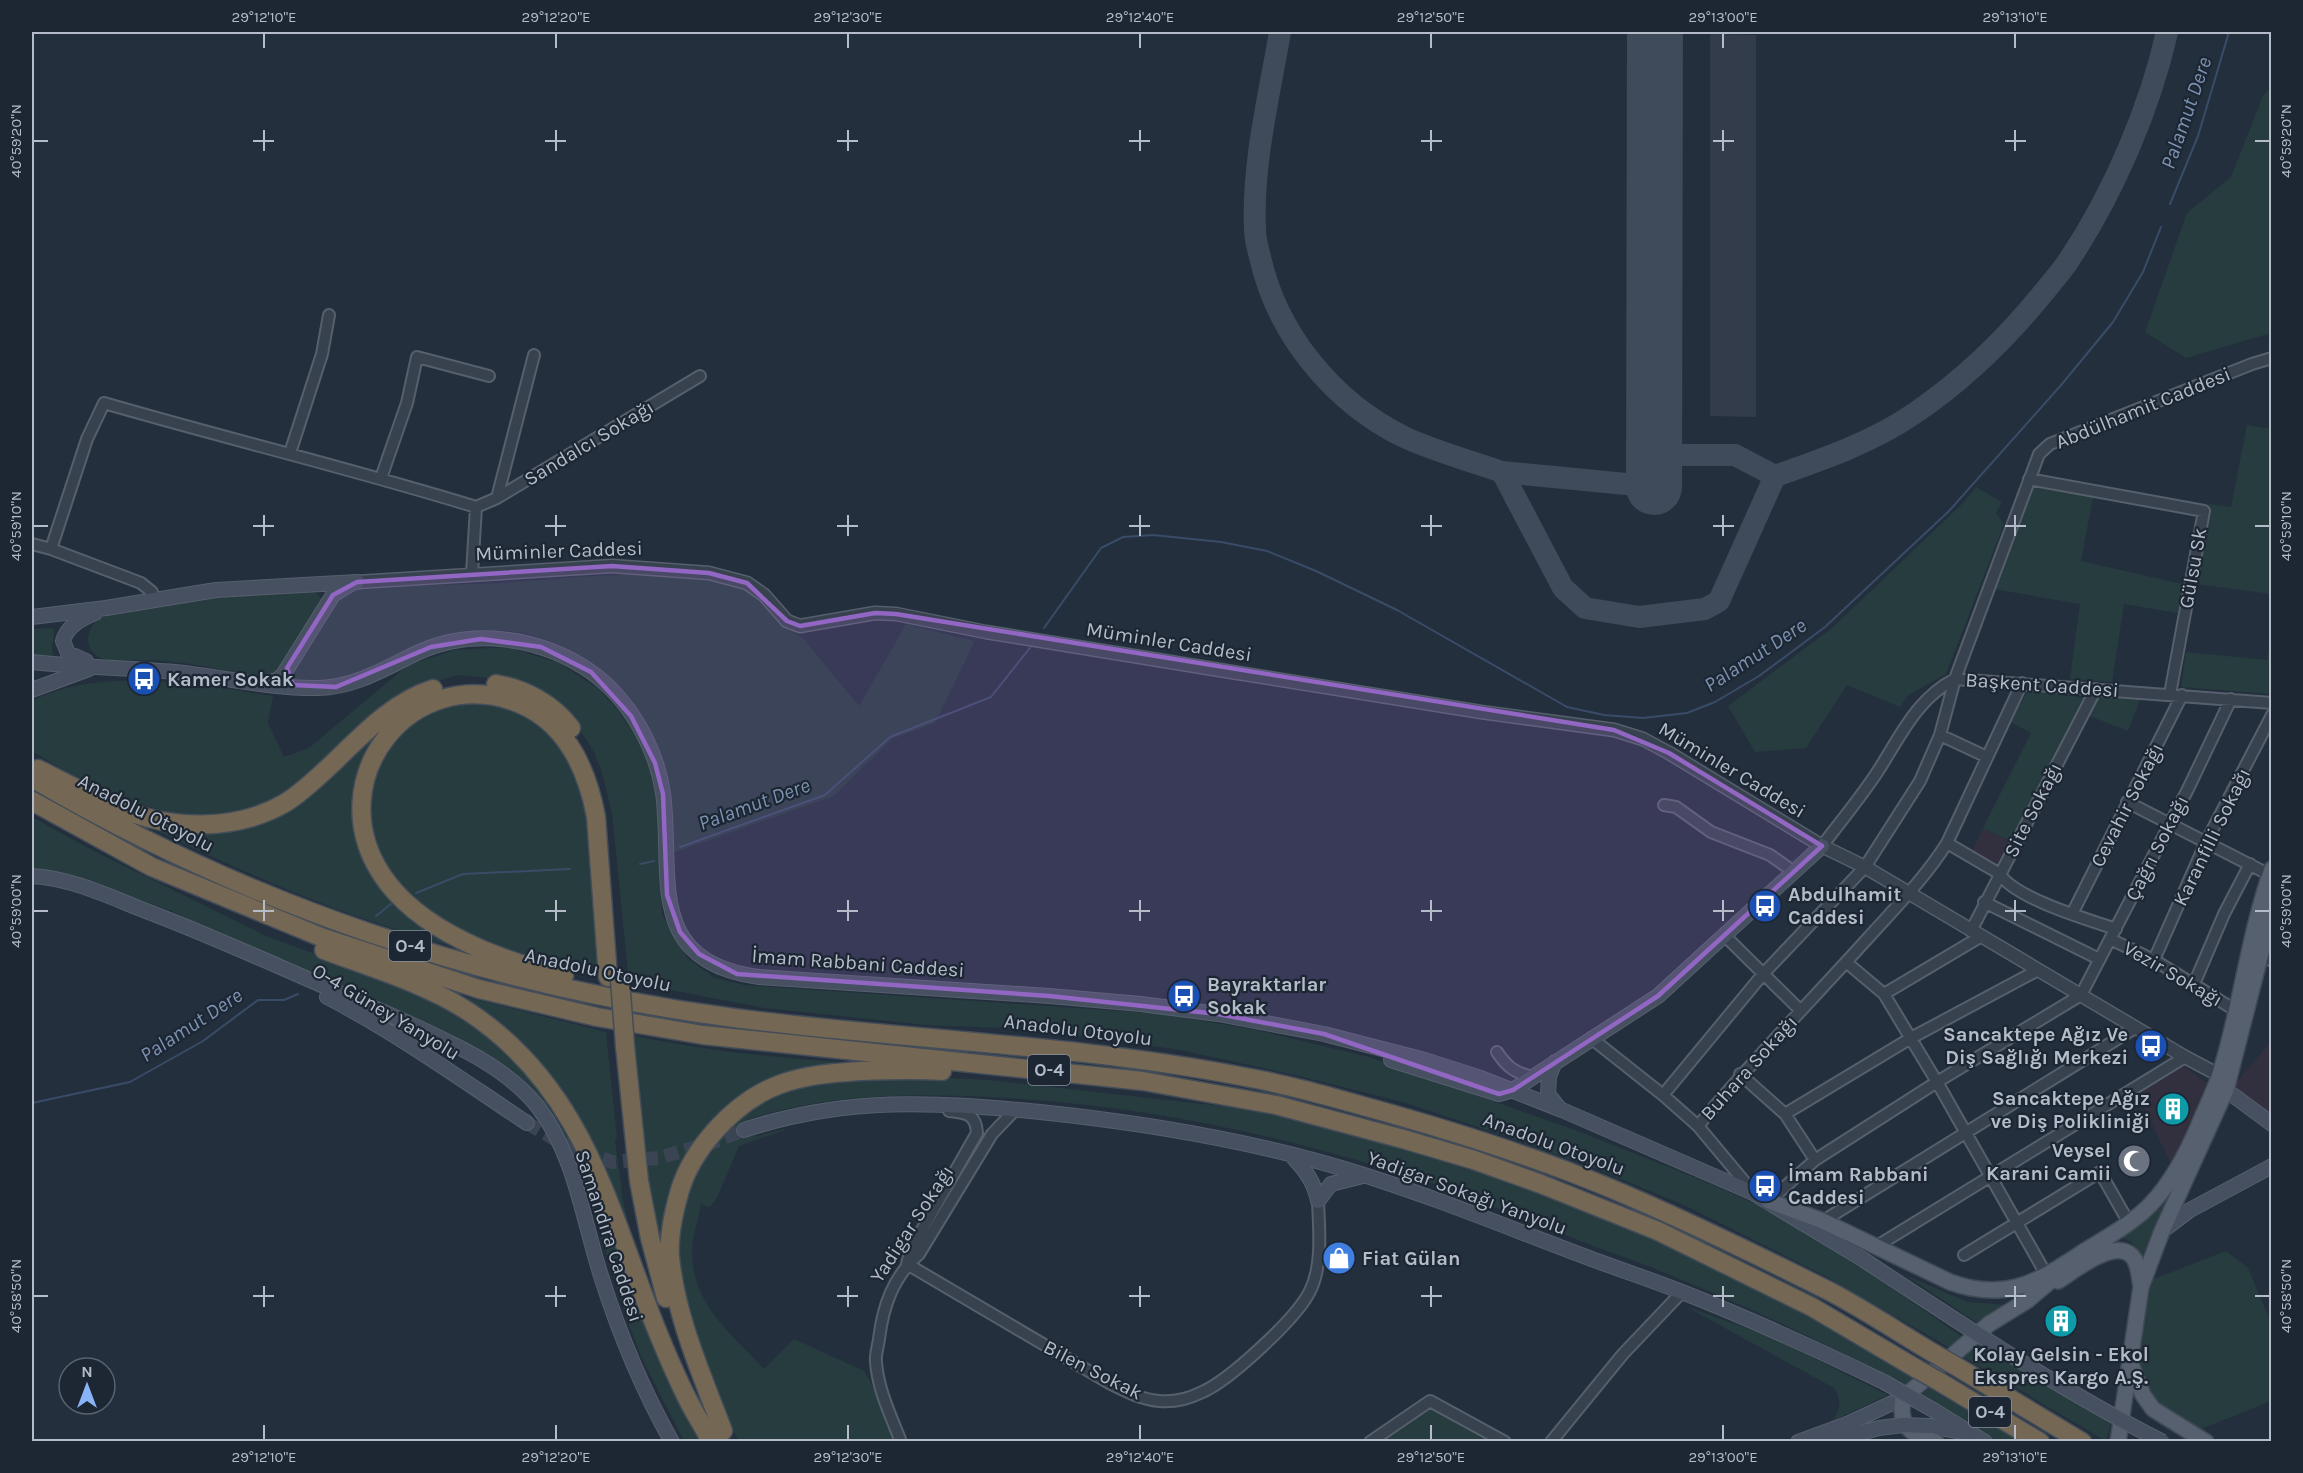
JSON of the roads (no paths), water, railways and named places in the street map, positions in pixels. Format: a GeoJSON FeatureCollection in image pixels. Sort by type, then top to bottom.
{"type":"FeatureCollection","features":[{"type":"Feature","properties":{"kind":"highway"},"geometry":{"type":"LineString","coordinates":[[32,766],[119,808],[158,819],[184,824],[241,821],[265,813],[286,802],[318,777],[368,730],[406,701],[424,692],[448,685],[476,682],[502,685],[521,691],[553,709],[568,724],[581,741],[597,776],[606,806],[609,833],[614,978]]}},
{"type":"Feature","properties":{"kind":"highway"},"geometry":{"type":"LineString","coordinates":[[701,1422],[663,1323],[643,1254],[628,1184],[619,1045],[614,978],[596,817],[592,795],[572,749],[557,729],[526,706],[486,694],[452,695],[412,713],[392,730],[372,758],[363,783],[360,810],[366,842],[373,859],[383,876],[404,900],[427,919],[457,938],[552,973],[646,995],[816,1028]]}},
{"type":"Feature","properties":{"kind":"highway","name":"Anadolu Otoyolu"},"geometry":{"type":"LineString","coordinates":[[32,778],[104,819],[216,874],[401,944],[563,988],[644,1004],[816,1028],[1030,1046],[1248,1077],[1402,1116],[1478,1139],[1671,1215],[1835,1294],[2082,1442]]}},
{"type":"Feature","properties":{"kind":"highway","name":"O-4"},"geometry":{"type":"LineString","coordinates":[[32,801],[152,867],[321,937],[479,989],[597,1017],[703,1035],[1143,1081],[1276,1105],[1474,1160],[1601,1207],[1658,1231],[1802,1302],[2040,1442]]}},
{"type":"Feature","properties":{"kind":"highway"},"geometry":{"type":"LineString","coordinates":[[152,867],[287,936],[432,992],[465,1009],[523,1056],[551,1088],[578,1131],[592,1160],[655,1325],[688,1400],[701,1422],[721,1438]]}},
{"type":"Feature","properties":{"kind":"highway"},"geometry":{"type":"LineString","coordinates":[[619,1045],[639,1181],[656,1261],[667,1301],[721,1438]]}},
{"type":"Feature","properties":{"kind":"highway"},"geometry":{"type":"LineString","coordinates":[[721,1438],[677,1298],[669,1256],[671,1231],[685,1172],[701,1147],[736,1108],[757,1095],[812,1074],[931,1070],[1142,1089],[1276,1105]]}},
{"type":"Feature","properties":{"kind":"main road","name":"Müminler Caddesi"},"geometry":{"type":"LineString","coordinates":[[32,617],[154,601],[216,590],[357,582]]}},
{"type":"Feature","properties":{"kind":"main road"},"geometry":{"type":"LineString","coordinates":[[256,684],[277,680],[327,604],[340,590],[357,582]]}},
{"type":"Feature","properties":{"kind":"main road"},"geometry":{"type":"LineString","coordinates":[[309,584],[321,586],[326,590],[327,604]]}},
{"type":"Feature","properties":{"kind":"main road"},"geometry":{"type":"LineString","coordinates":[[102,666],[74,657],[68,653],[63,641],[65,633],[78,622],[106,608]]}},
{"type":"Feature","properties":{"kind":"main road","name":"İmam Rabbani Caddesi"},"geometry":{"type":"LineString","coordinates":[[32,662],[176,672],[256,684],[306,688],[336,687],[353,683],[431,647],[455,641],[512,640],[541,647],[591,672],[619,699],[649,745],[663,794],[667,895],[680,932],[699,954],[712,963],[737,974],[781,979],[1049,996],[1218,1014],[1324,1034],[1382,1057],[1499,1094],[1513,1090]]}},
{"type":"Feature","properties":{"kind":"main road"},"geometry":{"type":"LineString","coordinates":[[32,690],[102,666]]}},
{"type":"Feature","properties":{"kind":"main road"},"geometry":{"type":"LineString","coordinates":[[287,668],[288,682],[306,688]]}},
{"type":"Feature","properties":{"kind":"main road"},"geometry":{"type":"LineString","coordinates":[[1513,1090],[1658,996],[1822,846]]}},
{"type":"Feature","properties":{"kind":"main road"},"geometry":{"type":"LineString","coordinates":[[1769,1201],[1823,1221],[1969,1289],[2001,1291],[2047,1276],[2129,1223],[2150,1206],[2171,1182],[2222,1082],[2235,1010],[2271,872]]}},
{"type":"Feature","properties":{"kind":"main road"},"geometry":{"type":"LineString","coordinates":[[32,876],[61,881],[92,891],[189,927]]}},
{"type":"Feature","properties":{"kind":"main road"},"geometry":{"type":"LineString","coordinates":[[2118,1442],[2141,1287],[2222,1082],[2266,956],[2271,910]]}},
{"type":"Feature","properties":{"kind":"main road","name":"O-4 Güney Yanyolu"},"geometry":{"type":"LineString","coordinates":[[189,927],[351,1009],[527,1123]]}},
{"type":"Feature","properties":{"kind":"main road","name":"Samandıra Caddesi"},"geometry":{"type":"LineString","coordinates":[[189,927],[449,1042],[487,1064],[538,1107],[556,1140],[574,1182],[600,1274],[625,1348],[672,1442]]}},
{"type":"Feature","properties":{"kind":"main road"},"geometry":{"type":"LineString","coordinates":[[1555,1062],[1549,1076],[1548,1094],[1554,1104],[1562,1110]]}},
{"type":"Feature","properties":{"kind":"main road"},"geometry":{"type":"LineString","coordinates":[[2222,1082],[2271,1124]]}},
{"type":"Feature","properties":{"kind":"main road"},"geometry":{"type":"LineString","coordinates":[[1513,1090],[1769,1201],[1987,1341],[2113,1416],[2163,1442]]}},
{"type":"Feature","properties":{"kind":"main road"},"geometry":{"type":"LineString","coordinates":[[744,1130],[812,1112],[886,1103],[952,1104],[1016,1110]]}},
{"type":"Feature","properties":{"kind":"main road","name":"Yadigar Sokağı Yanyolu"},"geometry":{"type":"LineString","coordinates":[[1016,1110],[1118,1120],[1207,1136],[1291,1155],[1432,1197],[1682,1292],[1816,1348],[1884,1382],[1979,1438]]}},
{"type":"Feature","properties":{"kind":"main road"},"geometry":{"type":"LineString","coordinates":[[1291,1155],[1315,1186],[1318,1201]]}},
{"type":"Feature","properties":{"kind":"main road"},"geometry":{"type":"LineString","coordinates":[[2162,1231],[2190,1210],[2271,1166]]}},
{"type":"Feature","properties":{"kind":"main road"},"geometry":{"type":"LineString","coordinates":[[1318,1201],[1331,1184],[1365,1176]]}},
{"type":"Feature","properties":{"kind":"main road"},"geometry":{"type":"LineString","coordinates":[[2028,1300],[2086,1251]]}},
{"type":"Feature","properties":{"kind":"main road"},"geometry":{"type":"LineString","coordinates":[[1798,1442],[1847,1424],[1903,1398],[1989,1324],[2110,1251],[2124,1251],[2131,1255],[2136,1261],[2141,1287]]}},
{"type":"Feature","properties":{"kind":"main road"},"geometry":{"type":"LineString","coordinates":[[2131,1364],[2143,1395],[2153,1409],[2206,1442]]}},
{"type":"Feature","properties":{"kind":"main road"},"geometry":{"type":"LineString","coordinates":[[1903,1398],[1902,1419],[1909,1430],[1917,1436],[1936,1442]]}},
{"type":"Feature","properties":{"kind":"main road"},"geometry":{"type":"LineString","coordinates":[[1826,1442],[1879,1428],[1903,1425],[1929,1426],[1979,1438]]}},
{"type":"Feature","properties":{"kind":"street"},"geometry":{"type":"LineString","coordinates":[[290,453],[322,354],[329,315]]}},
{"type":"Feature","properties":{"kind":"street"},"geometry":{"type":"LineString","coordinates":[[497,498],[534,356]]}},
{"type":"Feature","properties":{"kind":"street"},"geometry":{"type":"LineString","coordinates":[[381,478],[407,403],[417,357],[489,376]]}},
{"type":"Feature","properties":{"kind":"street","name":"Abdülhamit Caddesi"},"geometry":{"type":"LineString","coordinates":[[1663,1095],[1762,974],[1865,867],[1920,781],[1940,735],[1954,679],[2039,454],[2050,444],[2271,358]]}},
{"type":"Feature","properties":{"kind":"street","name":"Sandalcı Sokağı"},"geometry":{"type":"LineString","coordinates":[[476,507],[497,498],[700,376]]}},
{"type":"Feature","properties":{"kind":"street"},"geometry":{"type":"LineString","coordinates":[[51,549],[87,439],[104,403],[381,478],[476,507],[472,574]]}},
{"type":"Feature","properties":{"kind":"street","name":"Gülsu Sk"},"geometry":{"type":"LineString","coordinates":[[2029,479],[2204,512],[2170,694]]}},
{"type":"Feature","properties":{"kind":"street"},"geometry":{"type":"LineString","coordinates":[[32,544],[141,583],[152,592],[154,601]]}},
{"type":"Feature","properties":{"kind":"street","name":"Müminler Caddesi"},"geometry":{"type":"LineString","coordinates":[[357,582],[612,566],[709,573],[747,583],[764,595],[787,621],[800,626],[875,613],[896,614],[986,632],[1238,673],[1481,712],[1614,730],[1643,739],[1669,753],[1822,846],[1865,867],[2185,1057],[2222,1082]]}},
{"type":"Feature","properties":{"kind":"street","name":"Başkent Caddesi"},"geometry":{"type":"LineString","coordinates":[[1822,846],[1864,792],[1911,716],[1943,686],[1954,679],[2271,703]]}},
{"type":"Feature","properties":{"kind":"street","name":"Buhara Sokağı"},"geometry":{"type":"LineString","coordinates":[[1698,1126],[1740,1074],[1846,962],[1935,863],[1947,843],[2022,683]]}},
{"type":"Feature","properties":{"kind":"street","name":"Site Sokağı"},"geometry":{"type":"LineString","coordinates":[[1975,934],[1984,902],[2096,689]]}},
{"type":"Feature","properties":{"kind":"street","name":"Cevahir Sokağı"},"geometry":{"type":"LineString","coordinates":[[2072,914],[2182,695]]}},
{"type":"Feature","properties":{"kind":"street","name":"Çağrı Sokağı"},"geometry":{"type":"LineString","coordinates":[[2080,995],[2116,929],[2231,699]]}},
{"type":"Feature","properties":{"kind":"street","name":"Karanfilli Sokağı"},"geometry":{"type":"LineString","coordinates":[[2154,960],[2206,842],[2271,715]]}},
{"type":"Feature","properties":{"kind":"street"},"geometry":{"type":"LineString","coordinates":[[1940,735],[1987,757]]}},
{"type":"Feature","properties":{"kind":"street"},"geometry":{"type":"LineString","coordinates":[[2127,802],[2250,864],[2271,872]]}},
{"type":"Feature","properties":{"kind":"street"},"geometry":{"type":"LineString","coordinates":[[1664,805],[1676,807],[1701,826],[1725,838],[1770,855],[1794,872]]}},
{"type":"Feature","properties":{"kind":"street"},"geometry":{"type":"LineString","coordinates":[[1947,843],[2000,874],[2014,888],[2072,914],[2116,929]]}},
{"type":"Feature","properties":{"kind":"street"},"geometry":{"type":"LineString","coordinates":[[2193,984],[2224,914],[2250,864]]}},
{"type":"Feature","properties":{"kind":"street"},"geometry":{"type":"LineString","coordinates":[[1984,902],[2099,959]]}},
{"type":"Feature","properties":{"kind":"street"},"geometry":{"type":"LineString","coordinates":[[1884,994],[1975,934]]}},
{"type":"Feature","properties":{"kind":"street"},"geometry":{"type":"LineString","coordinates":[[1724,936],[1800,1010]]}},
{"type":"Feature","properties":{"kind":"street","name":"Vezir Sokağı"},"geometry":{"type":"LineString","coordinates":[[2110,939],[2154,960],[2235,1010]]}},
{"type":"Feature","properties":{"kind":"street"},"geometry":{"type":"LineString","coordinates":[[1846,962],[1884,994],[1937,1082],[2047,1276]]}},
{"type":"Feature","properties":{"kind":"street"},"geometry":{"type":"LineString","coordinates":[[1785,1114],[1911,1038],[2038,970]]}},
{"type":"Feature","properties":{"kind":"street"},"geometry":{"type":"LineString","coordinates":[[1769,1201],[1815,1160],[2080,995]]}},
{"type":"Feature","properties":{"kind":"street"},"geometry":{"type":"LineString","coordinates":[[1823,1221],[1965,1131],[2135,1028]]}},
{"type":"Feature","properties":{"kind":"street"},"geometry":{"type":"LineString","coordinates":[[1591,1038],[1698,1126],[1753,1193]]}},
{"type":"Feature","properties":{"kind":"street"},"geometry":{"type":"LineString","coordinates":[[1497,1052],[1507,1066],[1519,1074],[1533,1077]]}},
{"type":"Feature","properties":{"kind":"street"},"geometry":{"type":"LineString","coordinates":[[1877,1246],[2185,1057]]}},
{"type":"Feature","properties":{"kind":"street"},"geometry":{"type":"LineString","coordinates":[[1740,1074],[1785,1114],[1815,1160]]}},
{"type":"Feature","properties":{"kind":"street"},"geometry":{"type":"LineString","coordinates":[[886,1103],[968,1113],[977,1125],[974,1140],[911,1249],[907,1264]]}},
{"type":"Feature","properties":{"kind":"street","name":"Yadigar Sokağı"},"geometry":{"type":"LineString","coordinates":[[901,1442],[881,1389],[876,1361],[886,1303],[892,1287],[907,1264],[919,1254],[992,1134],[1016,1110]]}},
{"type":"Feature","properties":{"kind":"street"},"geometry":{"type":"LineString","coordinates":[[1964,1255],[2100,1172],[2129,1223]]}},
{"type":"Feature","properties":{"kind":"street","name":"Bilen Sokak"},"geometry":{"type":"LineString","coordinates":[[907,1264],[1109,1383],[1136,1396],[1160,1401],[1183,1400],[1202,1393],[1235,1369],[1284,1326],[1310,1293],[1316,1274],[1318,1201]]}},
{"type":"Feature","properties":{"kind":"street"},"geometry":{"type":"LineString","coordinates":[[1551,1442],[1623,1354],[1682,1292]]}},
{"type":"Feature","properties":{"kind":"street"},"geometry":{"type":"LineString","coordinates":[[1370,1442],[1430,1401],[1505,1442]]}},
{"type":"Feature","properties":{"kind":"waterway","name":"Palamut Dere"},"geometry":{"type":"LineString","coordinates":[[2170,204],[2198,136],[2229,32]]}},
{"type":"Feature","properties":{"kind":"waterway","name":"Palamut Dere"},"geometry":{"type":"LineString","coordinates":[[1044,628],[1101,548],[1123,537],[1153,535],[1221,542],[1267,551],[1316,571],[1397,610],[1567,707],[1604,715],[1643,718],[1687,713],[1715,702],[1759,676],[1825,627],[1949,511],[2062,384],[2113,322],[2143,272],[2161,227]]}},
{"type":"Feature","properties":{"kind":"waterway","name":"Palamut Dere"},"geometry":{"type":"LineString","coordinates":[[680,847],[825,795],[890,737],[991,697],[1033,644]]}},
{"type":"Feature","properties":{"kind":"waterway","name":"Palamut Dere"},"geometry":{"type":"LineString","coordinates":[[640,864],[654,861]]}},
{"type":"Feature","properties":{"kind":"waterway","name":"Palamut Dere"},"geometry":{"type":"LineString","coordinates":[[416,893],[463,874],[570,869]]}},
{"type":"Feature","properties":{"kind":"waterway","name":"Palamut Dere"},"geometry":{"type":"LineString","coordinates":[[376,916],[391,904]]}},
{"type":"Feature","properties":{"kind":"waterway","name":"Palamut Dere"},"geometry":{"type":"LineString","coordinates":[[32,1103],[130,1082],[203,1041],[258,1000],[284,1000],[298,994]]}},
{"type":"Feature","properties":{"kind":"tunnel"},"geometry":{"type":"LineString","coordinates":[[527,1123],[567,1146],[612,1162],[658,1158],[711,1143],[744,1130]]}},
{"type":"Feature","properties":{"kind":"place","name":"Kamer Sokak"},"geometry":{"type":"Point","coordinates":[144,679]}},
{"type":"Feature","properties":{"kind":"place","name":"Abdulhamit Caddesi"},"geometry":{"type":"Point","coordinates":[1765,906]}},
{"type":"Feature","properties":{"kind":"place","name":"Bayraktarlar Sokak"},"geometry":{"type":"Point","coordinates":[1184,996]}},
{"type":"Feature","properties":{"kind":"place","name":"Sancaktepe Ağız Ve Diş Sağlığı Merkezi"},"geometry":{"type":"Point","coordinates":[2151,1046]}},
{"type":"Feature","properties":{"kind":"place","name":"Sancaktepe Ağız ve Diş Polikliniği"},"geometry":{"type":"Point","coordinates":[2173,1109]}},
{"type":"Feature","properties":{"kind":"place","name":"Veysel Karani Camii"},"geometry":{"type":"Point","coordinates":[2134,1161]}},
{"type":"Feature","properties":{"kind":"place","name":"İmam Rabbani Caddesi"},"geometry":{"type":"Point","coordinates":[1765,1186]}},
{"type":"Feature","properties":{"kind":"place","name":"Fiat Gülan"},"geometry":{"type":"Point","coordinates":[1339,1258]}},
{"type":"Feature","properties":{"kind":"place","name":"Kolay Gelsin - Ekol Ekspres Kargo A.Ş."},"geometry":{"type":"Point","coordinates":[2061,1321]}}]}
